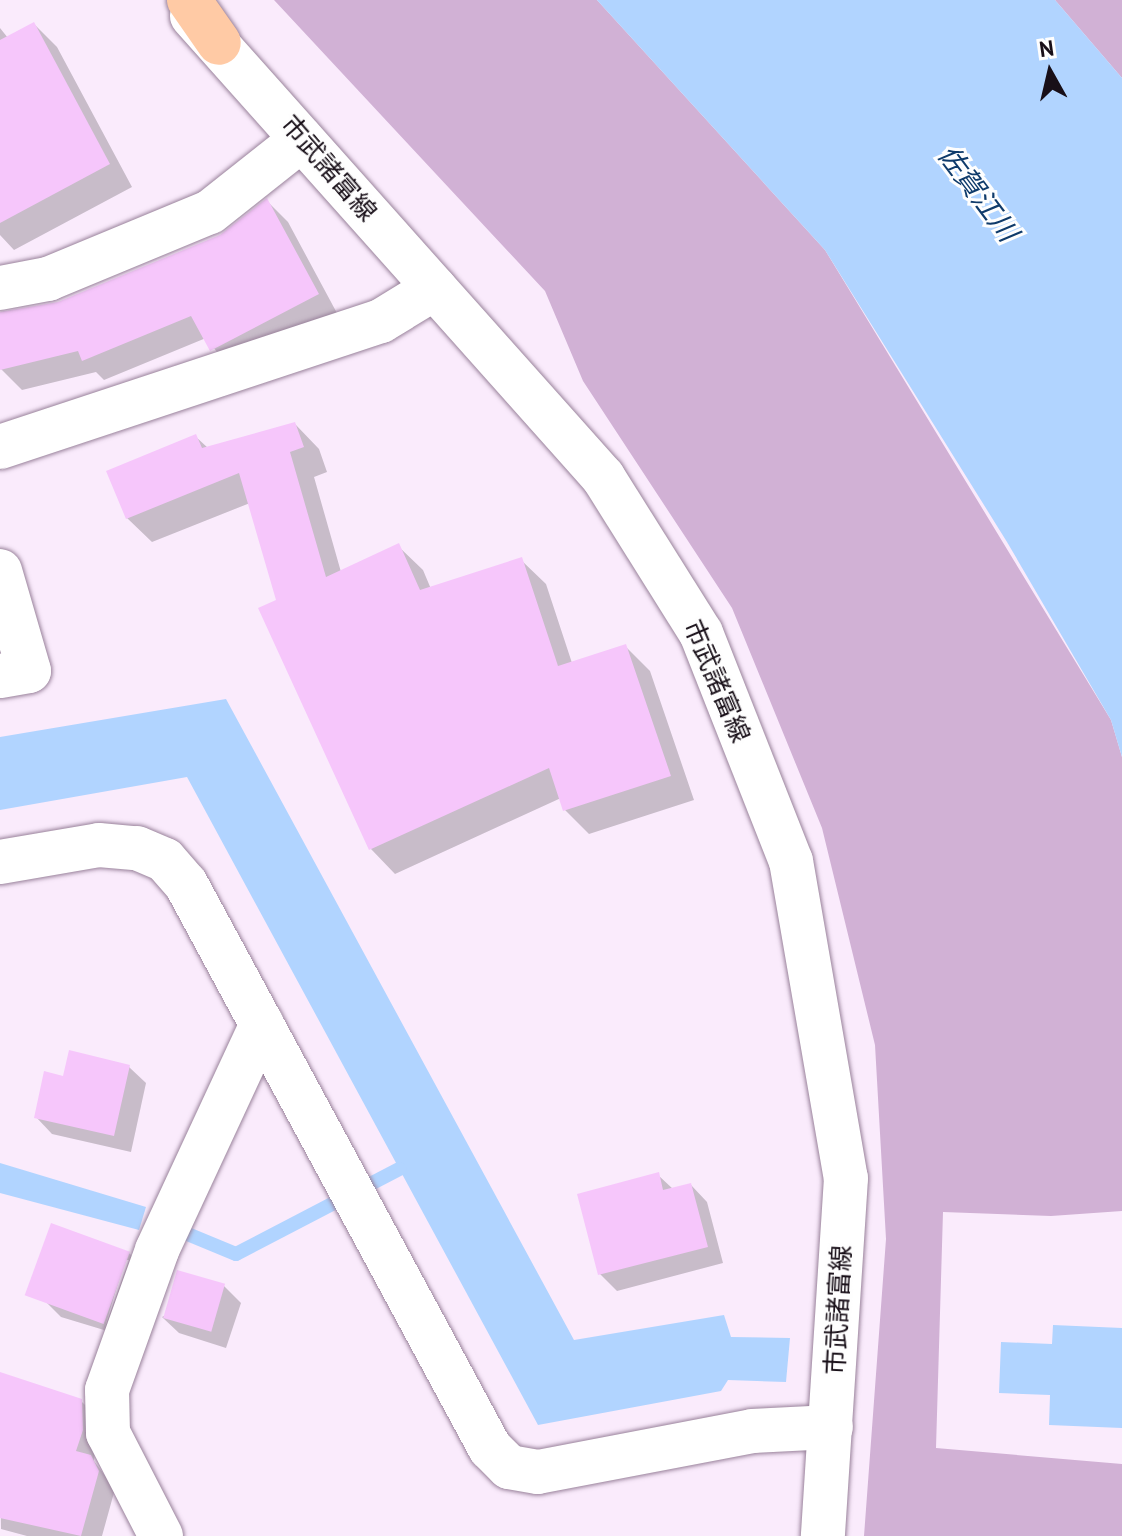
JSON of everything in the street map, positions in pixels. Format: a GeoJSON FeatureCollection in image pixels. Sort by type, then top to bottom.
{"type":"FeatureCollection","features":[{"type":"Feature","properties":{"kind":"main road"},"geometry":{"type":"LineString","coordinates":[[189,0],[219,43]]}},
{"type":"Feature","properties":{"kind":"street","name":"市武諸富線"},"geometry":{"type":"LineString","coordinates":[[176,0],[219,43],[603,477],[701,633],[791,861],[846,1178],[823,1536]]}},
{"type":"Feature","properties":{"kind":"street"},"geometry":{"type":"LineString","coordinates":[[0,288],[48,279],[210,212],[302,139]]}},
{"type":"Feature","properties":{"kind":"street"},"geometry":{"type":"LineString","coordinates":[[0,447],[381,321],[435,288]]}},
{"type":"Feature","properties":{"kind":"street"},"geometry":{"type":"LineString","coordinates":[[0,571],[29,671],[0,676]]}},
{"type":"Feature","properties":{"kind":"street"},"geometry":{"type":"LineString","coordinates":[[0,862],[99,845],[137,848],[165,860],[186,884],[490,1448],[509,1467],[538,1472],[752,1431],[831,1427]]}},
{"type":"Feature","properties":{"kind":"street"},"geometry":{"type":"LineString","coordinates":[[161,1536],[108,1433],[107,1390],[166,1231],[262,1024]]}},
{"type":"Feature","properties":{"kind":"shaded area"},"geometry":{"type":"Polygon","coordinates":[[[274,0],[597,0],[825,250],[1111,720],[1122,757],[1122,1211],[1051,1216],[943,1212],[936,1448],[1122,1464],[1122,1536],[864,1536],[886,1239],[875,1045],[822,828],[732,608],[583,381],[545,291],[274,0]]]}},
{"type":"Feature","properties":{"kind":"shaded area"},"geometry":{"type":"Polygon","coordinates":[[[1055,0],[1122,0],[1122,78],[1055,0]]]}},
{"type":"Feature","properties":{"kind":"water","name":"佐賀江川"},"geometry":{"type":"Polygon","coordinates":[[[597,0],[1055,0],[1122,78],[1122,757],[1111,720],[1007,542],[825,250],[597,0]]]}},
{"type":"Feature","properties":{"kind":"water"},"geometry":{"type":"Polygon","coordinates":[[[226,699],[574,1340],[724,1315],[731,1337],[790,1338],[786,1382],[728,1380],[721,1391],[538,1425],[187,777],[0,810],[0,737],[226,699]]]}},
{"type":"Feature","properties":{"kind":"water"},"geometry":{"type":"Polygon","coordinates":[[[0,1163],[146,1207],[139,1230],[0,1193],[0,1163]]]}},
{"type":"Feature","properties":{"kind":"water"},"geometry":{"type":"Polygon","coordinates":[[[1053,1325],[1122,1328],[1122,1428],[1049,1425],[1050,1395],[999,1393],[1001,1342],[1052,1344],[1053,1325]]]}},
{"type":"Feature","properties":{"kind":"building"},"geometry":{"type":"Polygon","coordinates":[[[34,22],[110,164],[0,223],[0,40],[34,22]]]}},
{"type":"Feature","properties":{"kind":"building"},"geometry":{"type":"Polygon","coordinates":[[[267,198],[319,294],[210,351],[191,316],[82,361],[78,351],[0,370],[0,312],[58,302],[220,235],[267,198]]]}},
{"type":"Feature","properties":{"kind":"building"},"geometry":{"type":"Polygon","coordinates":[[[295,422],[304,447],[290,452],[326,577],[399,543],[420,590],[522,557],[558,666],[626,644],[671,776],[563,811],[549,768],[369,850],[258,608],[276,600],[239,473],[126,519],[106,471],[196,434],[202,448],[295,422]]]}},
{"type":"Feature","properties":{"kind":"building"},"geometry":{"type":"Polygon","coordinates":[[[69,1050],[130,1065],[114,1136],[34,1118],[44,1071],[63,1076],[69,1050]]]}},
{"type":"Feature","properties":{"kind":"building"},"geometry":{"type":"Polygon","coordinates":[[[659,1172],[663,1190],[691,1183],[708,1247],[598,1275],[577,1194],[659,1172]]]}},
{"type":"Feature","properties":{"kind":"building"},"geometry":{"type":"Polygon","coordinates":[[[51,1223],[130,1252],[104,1324],[25,1295],[51,1223]]]}},
{"type":"Feature","properties":{"kind":"building"},"geometry":{"type":"Polygon","coordinates":[[[177,1270],[225,1284],[211,1332],[163,1318],[177,1270]]]}},
{"type":"Feature","properties":{"kind":"building"},"geometry":{"type":"Polygon","coordinates":[[[0,1372],[82,1399],[83,1430],[76,1451],[91,1455],[99,1471],[81,1536],[0,1518],[0,1372]]]}},
{"type":"Feature","properties":{"kind":"waterway"},"geometry":{"type":"LineString","coordinates":[[173,1228],[236,1254],[399,1169]]}}]}
